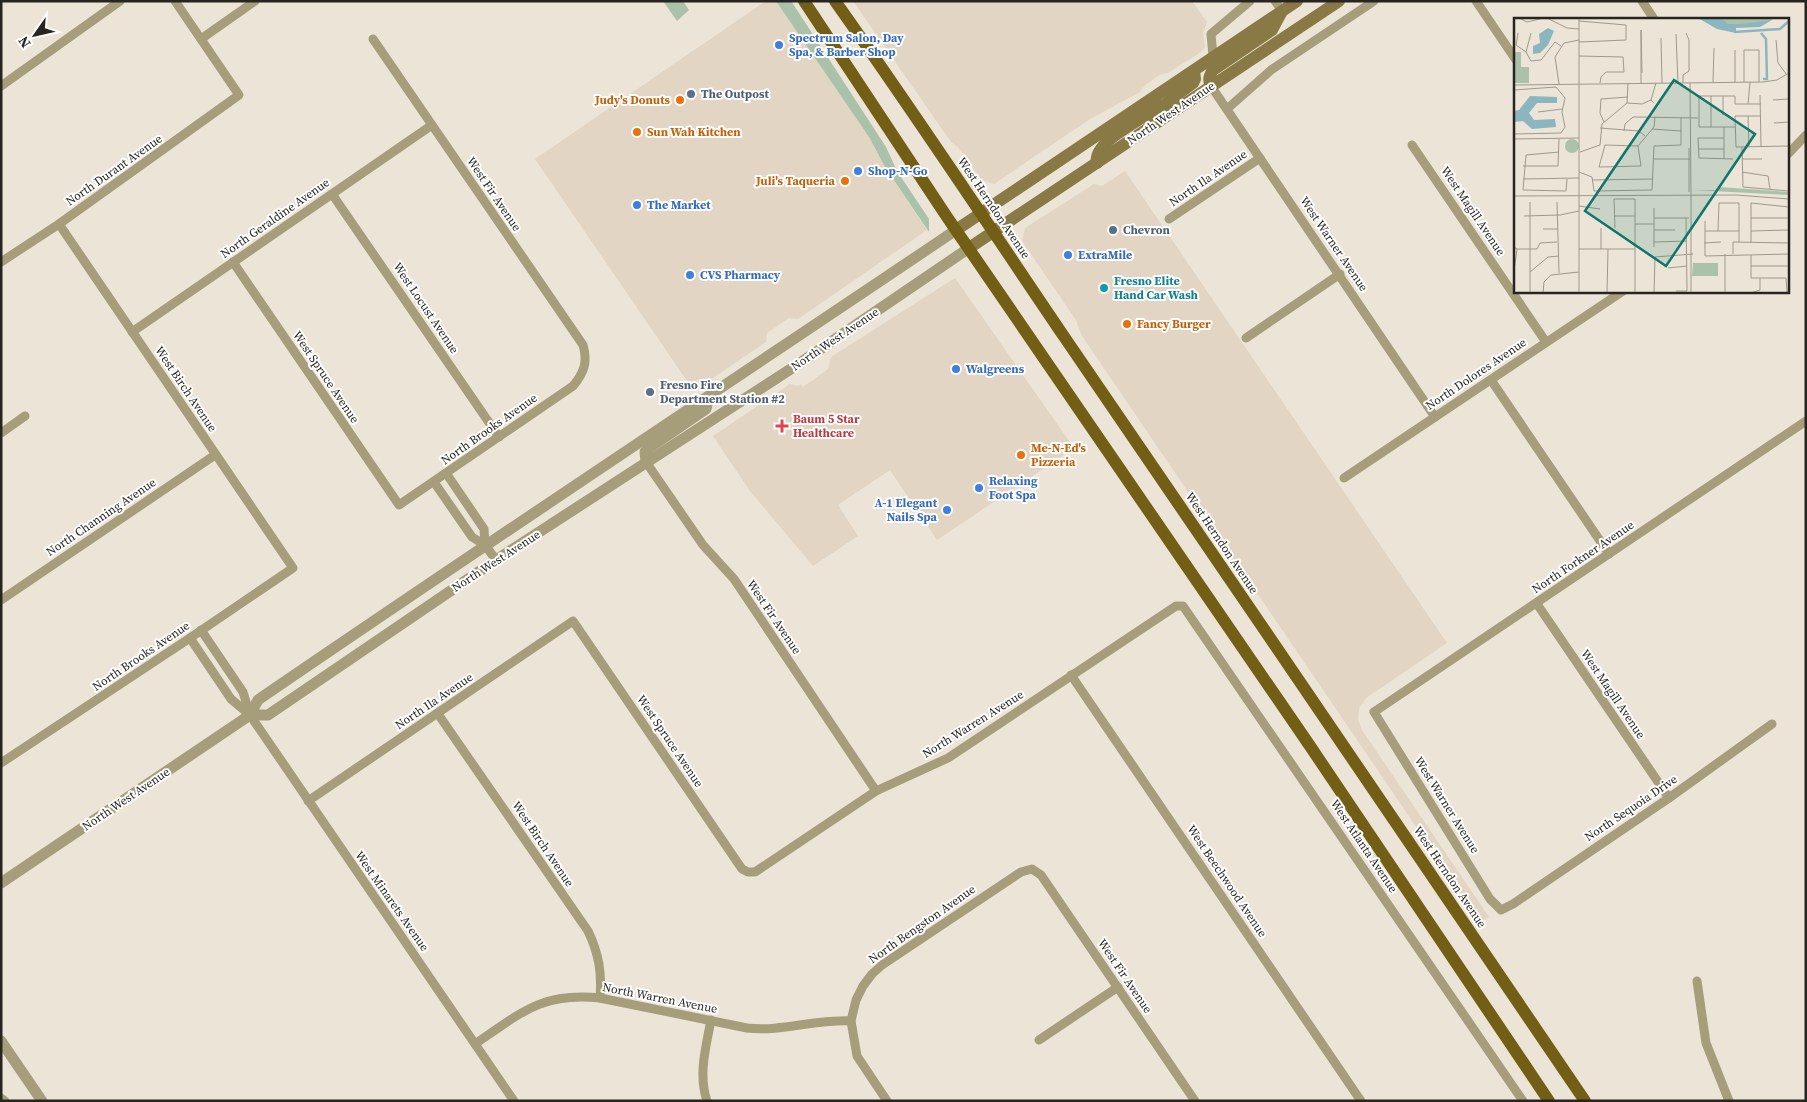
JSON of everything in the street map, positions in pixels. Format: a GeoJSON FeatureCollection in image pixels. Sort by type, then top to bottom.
{"type":"FeatureCollection","features":[{"type":"Feature","properties":{"kind":"main road"},"geometry":{"type":"LineString","coordinates":[[804,1],[956,230],[1310,746],[1549,1101]]}},
{"type":"Feature","properties":{"kind":"main road","name":"West Herndon Avenue"},"geometry":{"type":"LineString","coordinates":[[835,1],[888,75],[980,214],[1585,1101]]}},
{"type":"Feature","properties":{"kind":"main road","name":"North West Avenue"},"geometry":{"type":"LineString","coordinates":[[956,230],[1194,71],[1279,6],[1297,1]]}},
{"type":"Feature","properties":{"kind":"main road","name":"North West Avenue"},"geometry":{"type":"LineString","coordinates":[[969,248],[1339,1]]}},
{"type":"Feature","properties":{"kind":"main road"},"geometry":{"type":"LineString","coordinates":[[1211,86],[1209,81],[1213,70],[1272,30],[1279,6]]}},
{"type":"Feature","properties":{"kind":"main road"},"geometry":{"type":"LineString","coordinates":[[1147,129],[1165,104],[1193,83],[1195,79],[1194,71]]}},
{"type":"Feature","properties":{"kind":"main road"},"geometry":{"type":"LineString","coordinates":[[1097,163],[1096,156],[1100,150],[1114,136],[1146,114],[1158,94]]}},
{"type":"Feature","properties":{"kind":"street"},"geometry":{"type":"LineString","coordinates":[[1,86],[120,1]]}},
{"type":"Feature","properties":{"kind":"street"},"geometry":{"type":"LineString","coordinates":[[175,1],[201,39],[255,1]]}},
{"type":"Feature","properties":{"kind":"street"},"geometry":{"type":"LineString","coordinates":[[1213,56],[1211,34],[1213,31],[1250,1]]}},
{"type":"Feature","properties":{"kind":"street"},"geometry":{"type":"LineString","coordinates":[[1227,109],[1272,70],[1374,1]]}},
{"type":"Feature","properties":{"kind":"street"},"geometry":{"type":"LineString","coordinates":[[1476,1],[1514,57]]}},
{"type":"Feature","properties":{"kind":"street"},"geometry":{"type":"LineString","coordinates":[[1642,1],[1653,18]]}},
{"type":"Feature","properties":{"kind":"street","name":"North Durant Avenue"},"geometry":{"type":"LineString","coordinates":[[1,262],[59,224],[240,95],[201,39]]}},
{"type":"Feature","properties":{"kind":"street","name":"West Fir Avenue"},"geometry":{"type":"LineString","coordinates":[[374,39],[582,345],[586,356],[585,366]]}},
{"type":"Feature","properties":{"kind":"street","name":"West Warner Avenue"},"geometry":{"type":"LineString","coordinates":[[1211,86],[1436,417]]}},
{"type":"Feature","properties":{"kind":"street","name":"North Geraldine Avenue"},"geometry":{"type":"LineString","coordinates":[[132,332],[432,125]]}},
{"type":"Feature","properties":{"kind":"street"},"geometry":{"type":"LineString","coordinates":[[1790,152],[1806,135]]}},
{"type":"Feature","properties":{"kind":"street","name":"West Magill Avenue"},"geometry":{"type":"LineString","coordinates":[[1412,144],[1546,342]]}},
{"type":"Feature","properties":{"kind":"street","name":"North Ila Avenue"},"geometry":{"type":"LineString","coordinates":[[1169,220],[1260,158]]}},
{"type":"Feature","properties":{"kind":"street","name":"West Locust Avenue"},"geometry":{"type":"LineString","coordinates":[[332,194],[499,437]]}},
{"type":"Feature","properties":{"kind":"street","name":"West Birch Avenue"},"geometry":{"type":"LineString","coordinates":[[59,224],[293,568]]}},
{"type":"Feature","properties":{"kind":"street","name":"North West Avenue"},"geometry":{"type":"LineString","coordinates":[[1,883],[250,715],[258,700],[485,544],[956,230]]}},
{"type":"Feature","properties":{"kind":"street","name":"North West Avenue"},"geometry":{"type":"LineString","coordinates":[[250,715],[268,715],[496,560],[803,361],[969,248]]}},
{"type":"Feature","properties":{"kind":"street","name":"West Spruce Avenue"},"geometry":{"type":"LineString","coordinates":[[233,262],[399,505]]}},
{"type":"Feature","properties":{"kind":"street"},"geometry":{"type":"LineString","coordinates":[[1246,338],[1340,274]]}},
{"type":"Feature","properties":{"kind":"street","name":"North Dolores Avenue"},"geometry":{"type":"LineString","coordinates":[[1344,478],[1621,292]]}},
{"type":"Feature","properties":{"kind":"street","name":"North Brooks Avenue"},"geometry":{"type":"LineString","coordinates":[[399,505],[573,386],[581,376],[585,366]]}},
{"type":"Feature","properties":{"kind":"street"},"geometry":{"type":"LineString","coordinates":[[1491,380],[1609,554]]}},
{"type":"Feature","properties":{"kind":"street"},"geometry":{"type":"LineString","coordinates":[[646,462],[645,452],[706,409],[709,396]]}},
{"type":"Feature","properties":{"kind":"street"},"geometry":{"type":"LineString","coordinates":[[1,433],[25,416]]}},
{"type":"Feature","properties":{"kind":"street","name":"North Forkner Avenue"},"geometry":{"type":"LineString","coordinates":[[1374,712],[1806,422]]}},
{"type":"Feature","properties":{"kind":"street","name":"North Channing Avenue"},"geometry":{"type":"LineString","coordinates":[[1,600],[216,455]]}},
{"type":"Feature","properties":{"kind":"street","name":"West Fir Avenue"},"geometry":{"type":"LineString","coordinates":[[646,462],[703,545],[734,579],[876,791]]}},
{"type":"Feature","properties":{"kind":"street"},"geometry":{"type":"LineString","coordinates":[[446,474],[484,529],[485,544]]}},
{"type":"Feature","properties":{"kind":"street"},"geometry":{"type":"LineString","coordinates":[[434,482],[472,537],[485,544],[496,560]]}},
{"type":"Feature","properties":{"kind":"street","name":"North Brooks Avenue"},"geometry":{"type":"LineString","coordinates":[[2,764],[293,568]]}},
{"type":"Feature","properties":{"kind":"street","name":"West Magill Avenue"},"geometry":{"type":"LineString","coordinates":[[1537,604],[1669,798]]}},
{"type":"Feature","properties":{"kind":"street","name":"North Warren Avenue"},"geometry":{"type":"LineString","coordinates":[[748,872],[755,872],[876,791],[948,758],[1176,606],[1183,606]]}},
{"type":"Feature","properties":{"kind":"street","name":"West Atlanta Avenue"},"geometry":{"type":"LineString","coordinates":[[1183,606],[1522,1101]]}},
{"type":"Feature","properties":{"kind":"street","name":"North Ila Avenue"},"geometry":{"type":"LineString","coordinates":[[308,801],[573,621]]}},
{"type":"Feature","properties":{"kind":"street","name":"West Spruce Avenue"},"geometry":{"type":"LineString","coordinates":[[573,621],[742,869],[748,872]]}},
{"type":"Feature","properties":{"kind":"street","name":"West Minarets Avenue"},"geometry":{"type":"LineString","coordinates":[[201,630],[243,692],[250,715],[514,1101]]}},
{"type":"Feature","properties":{"kind":"street","name":"West Minarets Avenue"},"geometry":{"type":"LineString","coordinates":[[190,638],[231,700],[250,715]]}},
{"type":"Feature","properties":{"kind":"street","name":"West Beechwood Avenue"},"geometry":{"type":"LineString","coordinates":[[1071,675],[1361,1101]]}},
{"type":"Feature","properties":{"kind":"street","name":"West Warner Avenue"},"geometry":{"type":"LineString","coordinates":[[1374,712],[1490,899],[1501,910]]}},
{"type":"Feature","properties":{"kind":"street","name":"West Birch Avenue"},"geometry":{"type":"LineString","coordinates":[[438,714],[588,931],[596,947],[600,964],[600,998]]}},
{"type":"Feature","properties":{"kind":"street","name":"North Sequoia Drive"},"geometry":{"type":"LineString","coordinates":[[1501,910],[1513,904],[1669,798],[1772,724]]}},
{"type":"Feature","properties":{"kind":"street","name":"West Fir Avenue"},"geometry":{"type":"LineString","coordinates":[[1032,868],[1041,875],[1195,1101]]}},
{"type":"Feature","properties":{"kind":"street","name":"North Bengston Avenue"},"geometry":{"type":"LineString","coordinates":[[851,1021],[856,1000],[863,986],[882,965],[1021,872],[1032,868]]}},
{"type":"Feature","properties":{"kind":"street"},"geometry":{"type":"LineString","coordinates":[[1697,981],[1706,1043],[1729,1101]]}},
{"type":"Feature","properties":{"kind":"street"},"geometry":{"type":"LineString","coordinates":[[1039,1040],[1118,987]]}},
{"type":"Feature","properties":{"kind":"street","name":"North Warren Avenue"},"geometry":{"type":"LineString","coordinates":[[476,1044],[522,1012],[547,1001],[562,997],[578,996],[600,998],[763,1030],[779,1029],[820,1021],[851,1021]]}},
{"type":"Feature","properties":{"kind":"street"},"geometry":{"type":"LineString","coordinates":[[707,1101],[703,1083],[703,1069],[711,1020]]}},
{"type":"Feature","properties":{"kind":"street"},"geometry":{"type":"LineString","coordinates":[[851,1021],[857,1056],[887,1101]]}},
{"type":"Feature","properties":{"kind":"street"},"geometry":{"type":"LineString","coordinates":[[3,1047],[42,1101]]}},
{"type":"Feature","properties":{"kind":"street"},"geometry":{"type":"LineString","coordinates":[[1,1098],[5,1101]]}},
{"type":"Feature","properties":{"kind":"shaded area"},"geometry":{"type":"Polygon","coordinates":[[[766,1],[777,1],[869,137],[885,167],[927,230],[798,319],[789,318],[767,333],[766,342],[694,391],[535,159],[766,1]]]}},
{"type":"Feature","properties":{"kind":"shaded area"},"geometry":{"type":"Polygon","coordinates":[[[853,1],[1192,1],[1207,22],[1203,33],[1205,47],[1201,52],[1168,73],[1161,74],[1145,85],[1140,92],[1090,119],[994,184],[981,180],[958,147],[951,142],[853,1]]]}},
{"type":"Feature","properties":{"kind":"shaded area"},"geometry":{"type":"Polygon","coordinates":[[[1125,171],[1447,643],[1366,698],[1359,708],[1358,720],[1362,730],[1489,917],[1481,922],[1082,336],[1076,320],[1022,241],[1025,228],[1094,184],[1102,186],[1125,171]]]}},
{"type":"Feature","properties":{"kind":"shaded area"},"geometry":{"type":"Polygon","coordinates":[[[955,278],[1074,448],[937,540],[890,470],[838,505],[858,536],[813,566],[750,491],[713,436],[790,384],[798,386],[801,384],[803,387],[828,369],[831,357],[955,278]]]}},
{"type":"Feature","properties":{"kind":"green space"},"geometry":{"type":"Polygon","coordinates":[[[663,1],[683,1],[689,10],[677,21],[663,1]]]}},
{"type":"Feature","properties":{"kind":"green space"},"geometry":{"type":"Polygon","coordinates":[[[776,1],[791,1],[799,13],[886,147],[897,171],[929,219],[929,232],[885,167],[869,137],[776,1]]]}},
{"type":"Feature","properties":{"kind":"place","name":"Spectrum Salon, Day Spa, & Barber Shop"},"geometry":{"type":"Point","coordinates":[779,45]}},
{"type":"Feature","properties":{"kind":"place","name":"The Outpost"},"geometry":{"type":"Point","coordinates":[691,94]}},
{"type":"Feature","properties":{"kind":"place","name":"Judy's Donuts"},"geometry":{"type":"Point","coordinates":[680,100]}},
{"type":"Feature","properties":{"kind":"place","name":"Sun Wah Kitchen"},"geometry":{"type":"Point","coordinates":[637,132]}},
{"type":"Feature","properties":{"kind":"place","name":"Shop-N-Go"},"geometry":{"type":"Point","coordinates":[858,171]}},
{"type":"Feature","properties":{"kind":"place","name":"Juli's Taqueria"},"geometry":{"type":"Point","coordinates":[845,181]}},
{"type":"Feature","properties":{"kind":"place","name":"The Market"},"geometry":{"type":"Point","coordinates":[637,205]}},
{"type":"Feature","properties":{"kind":"place","name":"Chevron"},"geometry":{"type":"Point","coordinates":[1113,230]}},
{"type":"Feature","properties":{"kind":"place","name":"ExtraMile"},"geometry":{"type":"Point","coordinates":[1068,255]}},
{"type":"Feature","properties":{"kind":"place","name":"CVS Pharmacy"},"geometry":{"type":"Point","coordinates":[690,275]}},
{"type":"Feature","properties":{"kind":"place","name":"Fresno Elite Hand Car Wash"},"geometry":{"type":"Point","coordinates":[1104,288]}},
{"type":"Feature","properties":{"kind":"place","name":"Fancy Burger"},"geometry":{"type":"Point","coordinates":[1127,324]}},
{"type":"Feature","properties":{"kind":"place","name":"Walgreens"},"geometry":{"type":"Point","coordinates":[956,369]}},
{"type":"Feature","properties":{"kind":"place","name":"Fresno Fire Department Station #2"},"geometry":{"type":"Point","coordinates":[650,392]}},
{"type":"Feature","properties":{"kind":"place","name":"Baum 5 Star Healthcare"},"geometry":{"type":"Point","coordinates":[782,426]}},
{"type":"Feature","properties":{"kind":"place","name":"Me-N-Ed's Pizzeria"},"geometry":{"type":"Point","coordinates":[1021,455]}},
{"type":"Feature","properties":{"kind":"place","name":"Relaxing Foot Spa"},"geometry":{"type":"Point","coordinates":[979,488]}},
{"type":"Feature","properties":{"kind":"place","name":"A-1 Elegant Nails Spa"},"geometry":{"type":"Point","coordinates":[947,510]}}]}
